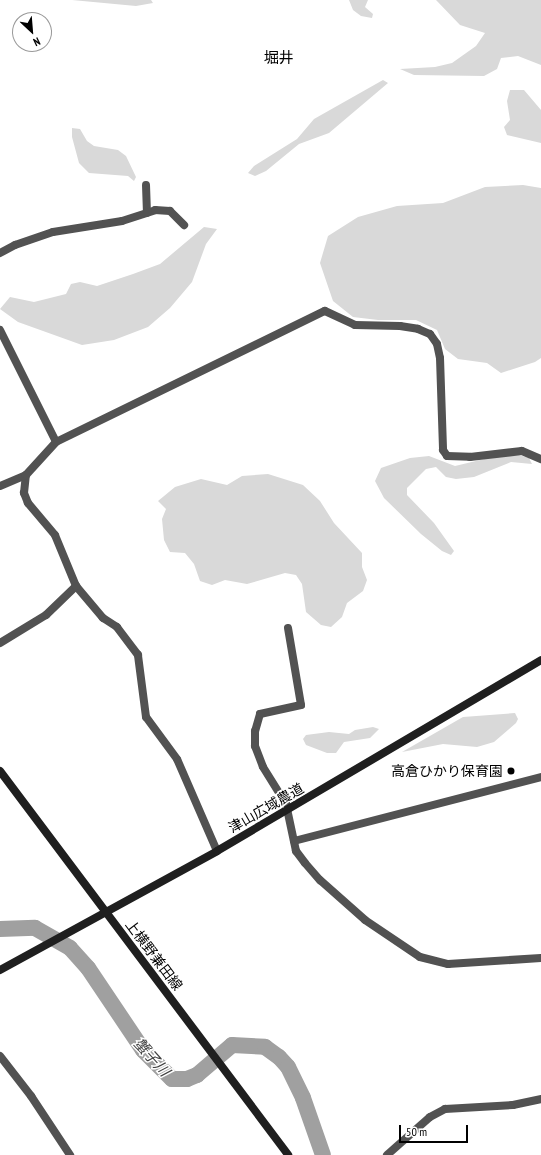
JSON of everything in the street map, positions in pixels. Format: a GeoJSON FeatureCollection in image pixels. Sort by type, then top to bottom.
{"type":"FeatureCollection","features":[{"type":"Feature","properties":{"kind":"street"},"geometry":{"type":"LineString","coordinates":[[146,185],[147,213]]}},
{"type":"Feature","properties":{"kind":"street"},"geometry":{"type":"LineString","coordinates":[[0,253],[15,244],[53,232],[122,221],[147,213],[170,211],[184,225]]}},
{"type":"Feature","properties":{"kind":"street"},"geometry":{"type":"LineString","coordinates":[[0,486],[26,475],[56,442],[325,311],[355,325],[412,328],[430,334],[437,344],[440,358],[443,450],[447,456],[470,457],[522,451],[541,459]]}},
{"type":"Feature","properties":{"kind":"street"},"geometry":{"type":"LineString","coordinates":[[0,330],[56,442]]}},
{"type":"Feature","properties":{"kind":"street"},"geometry":{"type":"LineString","coordinates":[[26,475],[24,493],[28,503],[55,535],[76,586],[103,618],[117,627],[138,655],[146,716],[177,759],[217,851]]}},
{"type":"Feature","properties":{"kind":"street"},"geometry":{"type":"LineString","coordinates":[[0,643],[46,615],[76,586]]}},
{"type":"Feature","properties":{"kind":"street"},"geometry":{"type":"LineString","coordinates":[[288,628],[301,705],[260,714],[255,731],[257,755],[287,810],[296,851],[320,880],[365,920],[420,957],[434,962],[456,964],[541,958]]}},
{"type":"Feature","properties":{"kind":"street","name":"津山広域農道"},"geometry":{"type":"LineString","coordinates":[[0,970],[50,942],[107,913],[217,851],[541,660]]}},
{"type":"Feature","properties":{"kind":"street","name":"上横野兼田線"},"geometry":{"type":"LineString","coordinates":[[0,771],[288,1155]]}},
{"type":"Feature","properties":{"kind":"street"},"geometry":{"type":"LineString","coordinates":[[294,841],[541,777]]}},
{"type":"Feature","properties":{"kind":"street"},"geometry":{"type":"LineString","coordinates":[[0,1056],[31,1096],[70,1155]]}},
{"type":"Feature","properties":{"kind":"street"},"geometry":{"type":"LineString","coordinates":[[387,1155],[430,1117],[445,1109],[513,1105],[541,1099]]}},
{"type":"Feature","properties":{"kind":"shaded area"},"geometry":{"type":"Polygon","coordinates":[[[72,0],[151,0],[153,3],[136,6],[72,0]]]}},
{"type":"Feature","properties":{"kind":"shaded area"},"geometry":{"type":"Polygon","coordinates":[[[349,0],[368,0],[365,7],[373,14],[372,18],[361,16],[353,10],[349,0]]]}},
{"type":"Feature","properties":{"kind":"shaded area"},"geometry":{"type":"Polygon","coordinates":[[[436,0],[541,0],[541,65],[518,56],[501,58],[497,69],[484,76],[414,75],[400,69],[435,67],[452,63],[476,46],[485,33],[460,25],[436,0]]]}},
{"type":"Feature","properties":{"kind":"shaded area"},"geometry":{"type":"Polygon","coordinates":[[[383,80],[388,83],[329,133],[299,144],[266,171],[255,176],[248,173],[254,166],[297,139],[314,119],[383,80]]]}},
{"type":"Feature","properties":{"kind":"shaded area"},"geometry":{"type":"Polygon","coordinates":[[[510,90],[524,90],[541,110],[541,143],[507,135],[504,127],[510,120],[507,101],[510,90]]]}},
{"type":"Feature","properties":{"kind":"shaded area"},"geometry":{"type":"Polygon","coordinates":[[[72,128],[80,129],[87,141],[94,146],[118,150],[126,156],[136,177],[134,181],[128,176],[89,173],[79,163],[72,137],[72,128]]]}},
{"type":"Feature","properties":{"kind":"shaded area"},"geometry":{"type":"Polygon","coordinates":[[[523,185],[541,188],[541,358],[535,362],[501,373],[487,363],[458,359],[445,349],[437,330],[416,320],[378,320],[353,317],[333,301],[320,263],[328,236],[358,217],[397,206],[443,203],[485,187],[523,185]]]}},
{"type":"Feature","properties":{"kind":"shaded area"},"geometry":{"type":"Polygon","coordinates":[[[204,227],[217,229],[206,244],[192,282],[170,308],[148,327],[114,340],[82,345],[18,322],[0,309],[10,297],[34,302],[66,294],[71,284],[80,282],[97,286],[160,264],[204,227]]]}},
{"type":"Feature","properties":{"kind":"shaded area"},"geometry":{"type":"Polygon","coordinates":[[[519,455],[529,458],[532,464],[511,462],[474,477],[456,479],[446,477],[436,467],[426,469],[407,488],[407,495],[434,523],[454,551],[451,555],[442,551],[421,534],[384,498],[375,481],[381,468],[410,458],[429,456],[455,466],[497,456],[519,455]]]}},
{"type":"Feature","properties":{"kind":"shaded area"},"geometry":{"type":"Polygon","coordinates":[[[268,474],[303,485],[320,501],[334,523],[362,553],[362,567],[367,580],[363,591],[347,603],[342,617],[331,627],[321,625],[306,612],[302,584],[296,575],[285,573],[247,584],[225,580],[212,585],[200,581],[194,564],[185,553],[170,552],[164,540],[162,519],[166,509],[158,501],[175,487],[201,479],[227,485],[242,476],[268,474]]]}},
{"type":"Feature","properties":{"kind":"shaded area"},"geometry":{"type":"Polygon","coordinates":[[[515,713],[518,719],[516,723],[494,742],[477,747],[443,744],[402,752],[463,717],[515,713]]]}},
{"type":"Feature","properties":{"kind":"shaded area"},"geometry":{"type":"Polygon","coordinates":[[[373,727],[379,729],[370,738],[344,742],[336,753],[327,753],[306,745],[303,739],[306,735],[329,732],[349,734],[355,730],[373,727]]]}},
{"type":"Feature","properties":{"kind":"waterway","name":"蟹子川"},"geometry":{"type":"LineString","coordinates":[[0,929],[35,928],[70,948],[88,968],[143,1050],[172,1079],[187,1079],[197,1075],[232,1045],[265,1047],[279,1057],[288,1067],[303,1098],[323,1155]]}},
{"type":"Feature","properties":{"kind":"place","name":"高倉ひかり保育園"},"geometry":{"type":"Point","coordinates":[511,771]}},
{"type":"Feature","properties":{"kind":"district","name":"堀井"},"geometry":{"type":"Point","coordinates":[279,58]}}]}
